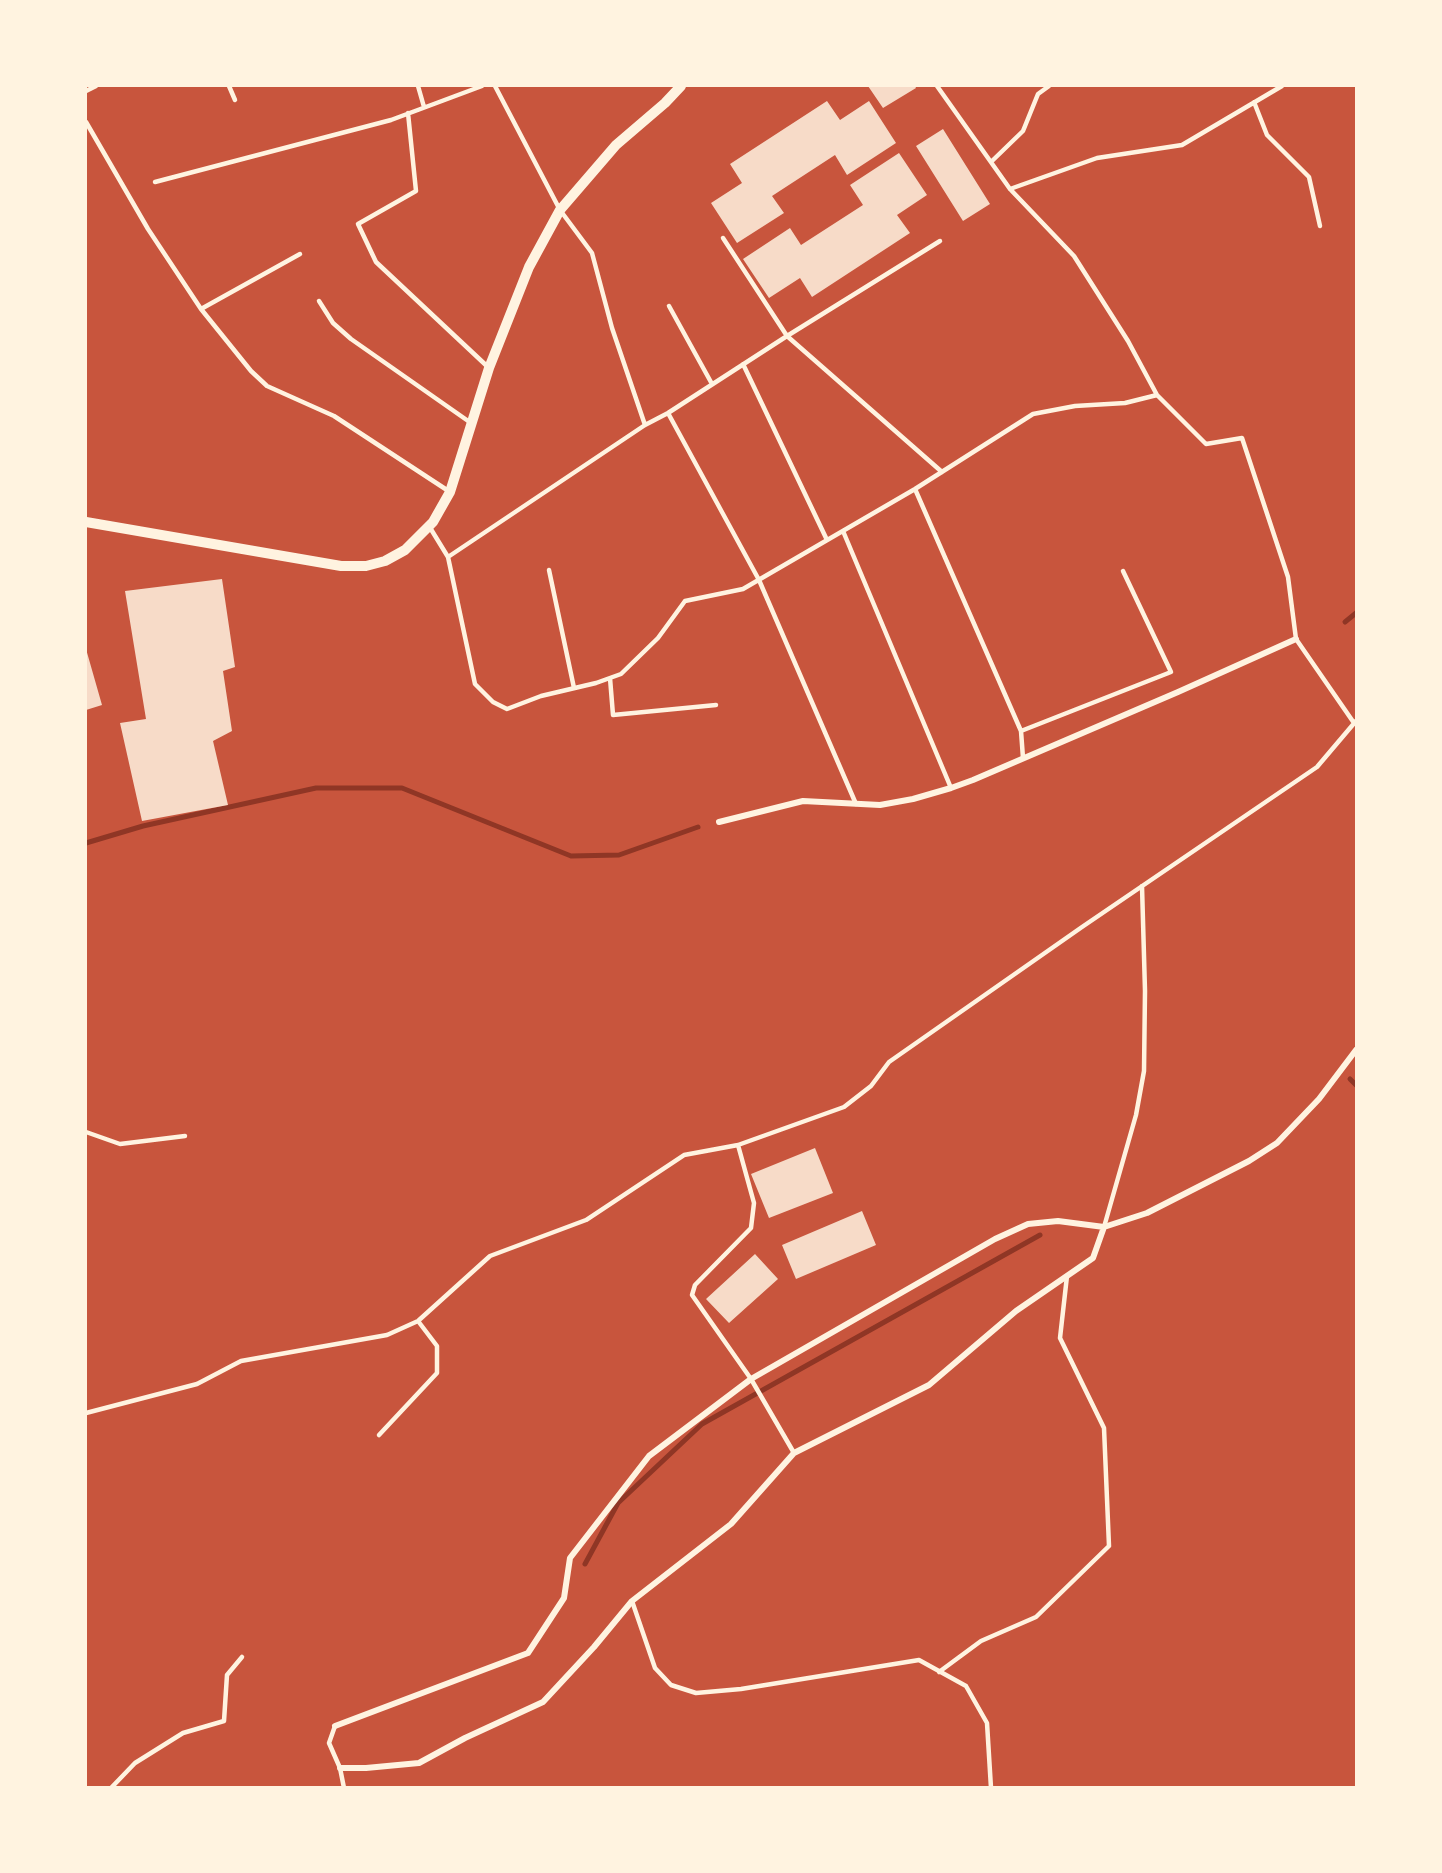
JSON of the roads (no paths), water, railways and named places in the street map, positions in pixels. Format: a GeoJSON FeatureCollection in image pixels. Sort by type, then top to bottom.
{"type":"FeatureCollection","features":[{"type":"Feature","properties":{"kind":"street"},"geometry":{"type":"LineString","coordinates":[[86,522],[341,566],[366,566],[385,561],[405,550],[429,526],[450,492],[489,368],[529,267],[560,210],[616,145],[665,103],[681,86]]}},
{"type":"Feature","properties":{"kind":"street"},"geometry":{"type":"LineString","coordinates":[[719,822],[803,801],[880,805],[913,799],[951,788],[1178,692],[1296,639]]}},
{"type":"Feature","properties":{"kind":"street"},"geometry":{"type":"LineString","coordinates":[[335,1726],[528,1653],[564,1598],[570,1558],[649,1456],[751,1379],[995,1239],[1028,1224],[1058,1221],[1104,1227],[1147,1213],[1249,1161],[1277,1143],[1319,1099],[1356,1050]]}},
{"type":"Feature","properties":{"kind":"street"},"geometry":{"type":"LineString","coordinates":[[340,1768],[419,1763],[465,1738],[543,1702],[594,1647],[632,1601],[731,1524],[794,1453],[928,1385],[1016,1311],[1093,1258],[1104,1227]]}},
{"type":"Feature","properties":{"kind":"lane"},"geometry":{"type":"LineString","coordinates":[[86,91],[96,86]]}},
{"type":"Feature","properties":{"kind":"lane"},"geometry":{"type":"LineString","coordinates":[[229,86],[235,100]]}},
{"type":"Feature","properties":{"kind":"lane"},"geometry":{"type":"LineString","coordinates":[[418,86],[424,107]]}},
{"type":"Feature","properties":{"kind":"lane"},"geometry":{"type":"LineString","coordinates":[[155,182],[391,120],[482,86]]}},
{"type":"Feature","properties":{"kind":"lane"},"geometry":{"type":"LineString","coordinates":[[495,86],[560,210],[592,253],[612,328],[645,425]]}},
{"type":"Feature","properties":{"kind":"lane"},"geometry":{"type":"LineString","coordinates":[[86,1413],[197,1384],[241,1361],[387,1335],[418,1321],[490,1256],[586,1220],[684,1155],[738,1145],[844,1107],[871,1086],[889,1062],[1317,767],[1355,722],[1296,639],[1288,577],[1242,438],[1206,444],[1157,395],[1128,341],[1074,256],[1010,189],[938,86]]}},
{"type":"Feature","properties":{"kind":"lane"},"geometry":{"type":"LineString","coordinates":[[992,161],[1023,131],[1038,94],[1048,86]]}},
{"type":"Feature","properties":{"kind":"lane"},"geometry":{"type":"LineString","coordinates":[[1010,189],[1097,158],[1182,145],[1282,86]]}},
{"type":"Feature","properties":{"kind":"lane"},"geometry":{"type":"LineString","coordinates":[[1254,102],[1268,135],[1309,177],[1320,226]]}},
{"type":"Feature","properties":{"kind":"lane"},"geometry":{"type":"LineString","coordinates":[[408,114],[416,191],[358,224],[376,262],[489,368]]}},
{"type":"Feature","properties":{"kind":"lane"},"geometry":{"type":"LineString","coordinates":[[86,122],[148,229],[201,309],[251,371],[267,386],[334,416],[450,492]]}},
{"type":"Feature","properties":{"kind":"lane"},"geometry":{"type":"LineString","coordinates":[[723,238],[787,336],[942,472]]}},
{"type":"Feature","properties":{"kind":"lane"},"geometry":{"type":"LineString","coordinates":[[448,557],[645,425],[668,413],[940,241]]}},
{"type":"Feature","properties":{"kind":"lane"},"geometry":{"type":"LineString","coordinates":[[201,309],[300,254]]}},
{"type":"Feature","properties":{"kind":"lane"},"geometry":{"type":"LineString","coordinates":[[319,302],[333,323],[351,339],[471,423]]}},
{"type":"Feature","properties":{"kind":"lane"},"geometry":{"type":"LineString","coordinates":[[669,306],[712,384]]}},
{"type":"Feature","properties":{"kind":"lane"},"geometry":{"type":"LineString","coordinates":[[743,364],[827,540]]}},
{"type":"Feature","properties":{"kind":"lane"},"geometry":{"type":"LineString","coordinates":[[429,526],[448,557],[475,684],[493,702],[507,709],[541,696],[621,674],[658,638],[685,601],[743,589],[915,489],[1033,414],[1076,406],[1125,403],[1157,395]]}},
{"type":"Feature","properties":{"kind":"lane"},"geometry":{"type":"LineString","coordinates":[[668,413],[759,580],[856,804]]}},
{"type":"Feature","properties":{"kind":"lane"},"geometry":{"type":"LineString","coordinates":[[915,489],[1021,731],[1023,758]]}},
{"type":"Feature","properties":{"kind":"lane"},"geometry":{"type":"LineString","coordinates":[[843,531],[951,788]]}},
{"type":"Feature","properties":{"kind":"lane"},"geometry":{"type":"LineString","coordinates":[[549,570],[574,688]]}},
{"type":"Feature","properties":{"kind":"lane"},"geometry":{"type":"LineString","coordinates":[[1021,731],[1172,672],[1123,571]]}},
{"type":"Feature","properties":{"kind":"lane"},"geometry":{"type":"LineString","coordinates":[[610,678],[613,715],[716,705]]}},
{"type":"Feature","properties":{"kind":"lane"},"geometry":{"type":"LineString","coordinates":[[1104,1227],[1136,1116],[1144,1071],[1145,990],[1142,886]]}},
{"type":"Feature","properties":{"kind":"lane"},"geometry":{"type":"LineString","coordinates":[[86,1132],[120,1144],[185,1136]]}},
{"type":"Feature","properties":{"kind":"lane"},"geometry":{"type":"LineString","coordinates":[[738,1145],[754,1203],[751,1228],[695,1285],[692,1295],[751,1379],[794,1453]]}},
{"type":"Feature","properties":{"kind":"lane"},"geometry":{"type":"LineString","coordinates":[[939,1672],[981,1641],[1036,1617],[1108,1546],[1104,1428],[1060,1338],[1067,1276]]}},
{"type":"Feature","properties":{"kind":"lane"},"geometry":{"type":"LineString","coordinates":[[379,1435],[437,1373],[437,1346],[418,1321]]}},
{"type":"Feature","properties":{"kind":"lane"},"geometry":{"type":"LineString","coordinates":[[632,1601],[655,1668],[671,1685],[696,1693],[741,1689],[919,1660],[966,1686],[987,1723],[992,1788]]}},
{"type":"Feature","properties":{"kind":"lane"},"geometry":{"type":"LineString","coordinates":[[111,1788],[135,1763],[183,1733],[224,1721],[227,1675],[242,1657]]}},
{"type":"Feature","properties":{"kind":"lane"},"geometry":{"type":"LineString","coordinates":[[335,1726],[329,1743],[340,1768],[344,1788]]}},
{"type":"Feature","properties":{"kind":"waterway"},"geometry":{"type":"LineString","coordinates":[[1345,622],[1356,613]]}},
{"type":"Feature","properties":{"kind":"waterway"},"geometry":{"type":"LineString","coordinates":[[86,843],[143,826],[316,788],[402,788],[571,856],[619,855],[698,827]]}},
{"type":"Feature","properties":{"kind":"waterway"},"geometry":{"type":"LineString","coordinates":[[1350,1079],[1356,1085]]}},
{"type":"Feature","properties":{"kind":"waterway"},"geometry":{"type":"LineString","coordinates":[[585,1564],[618,1503],[702,1424],[1040,1235]]}}]}
